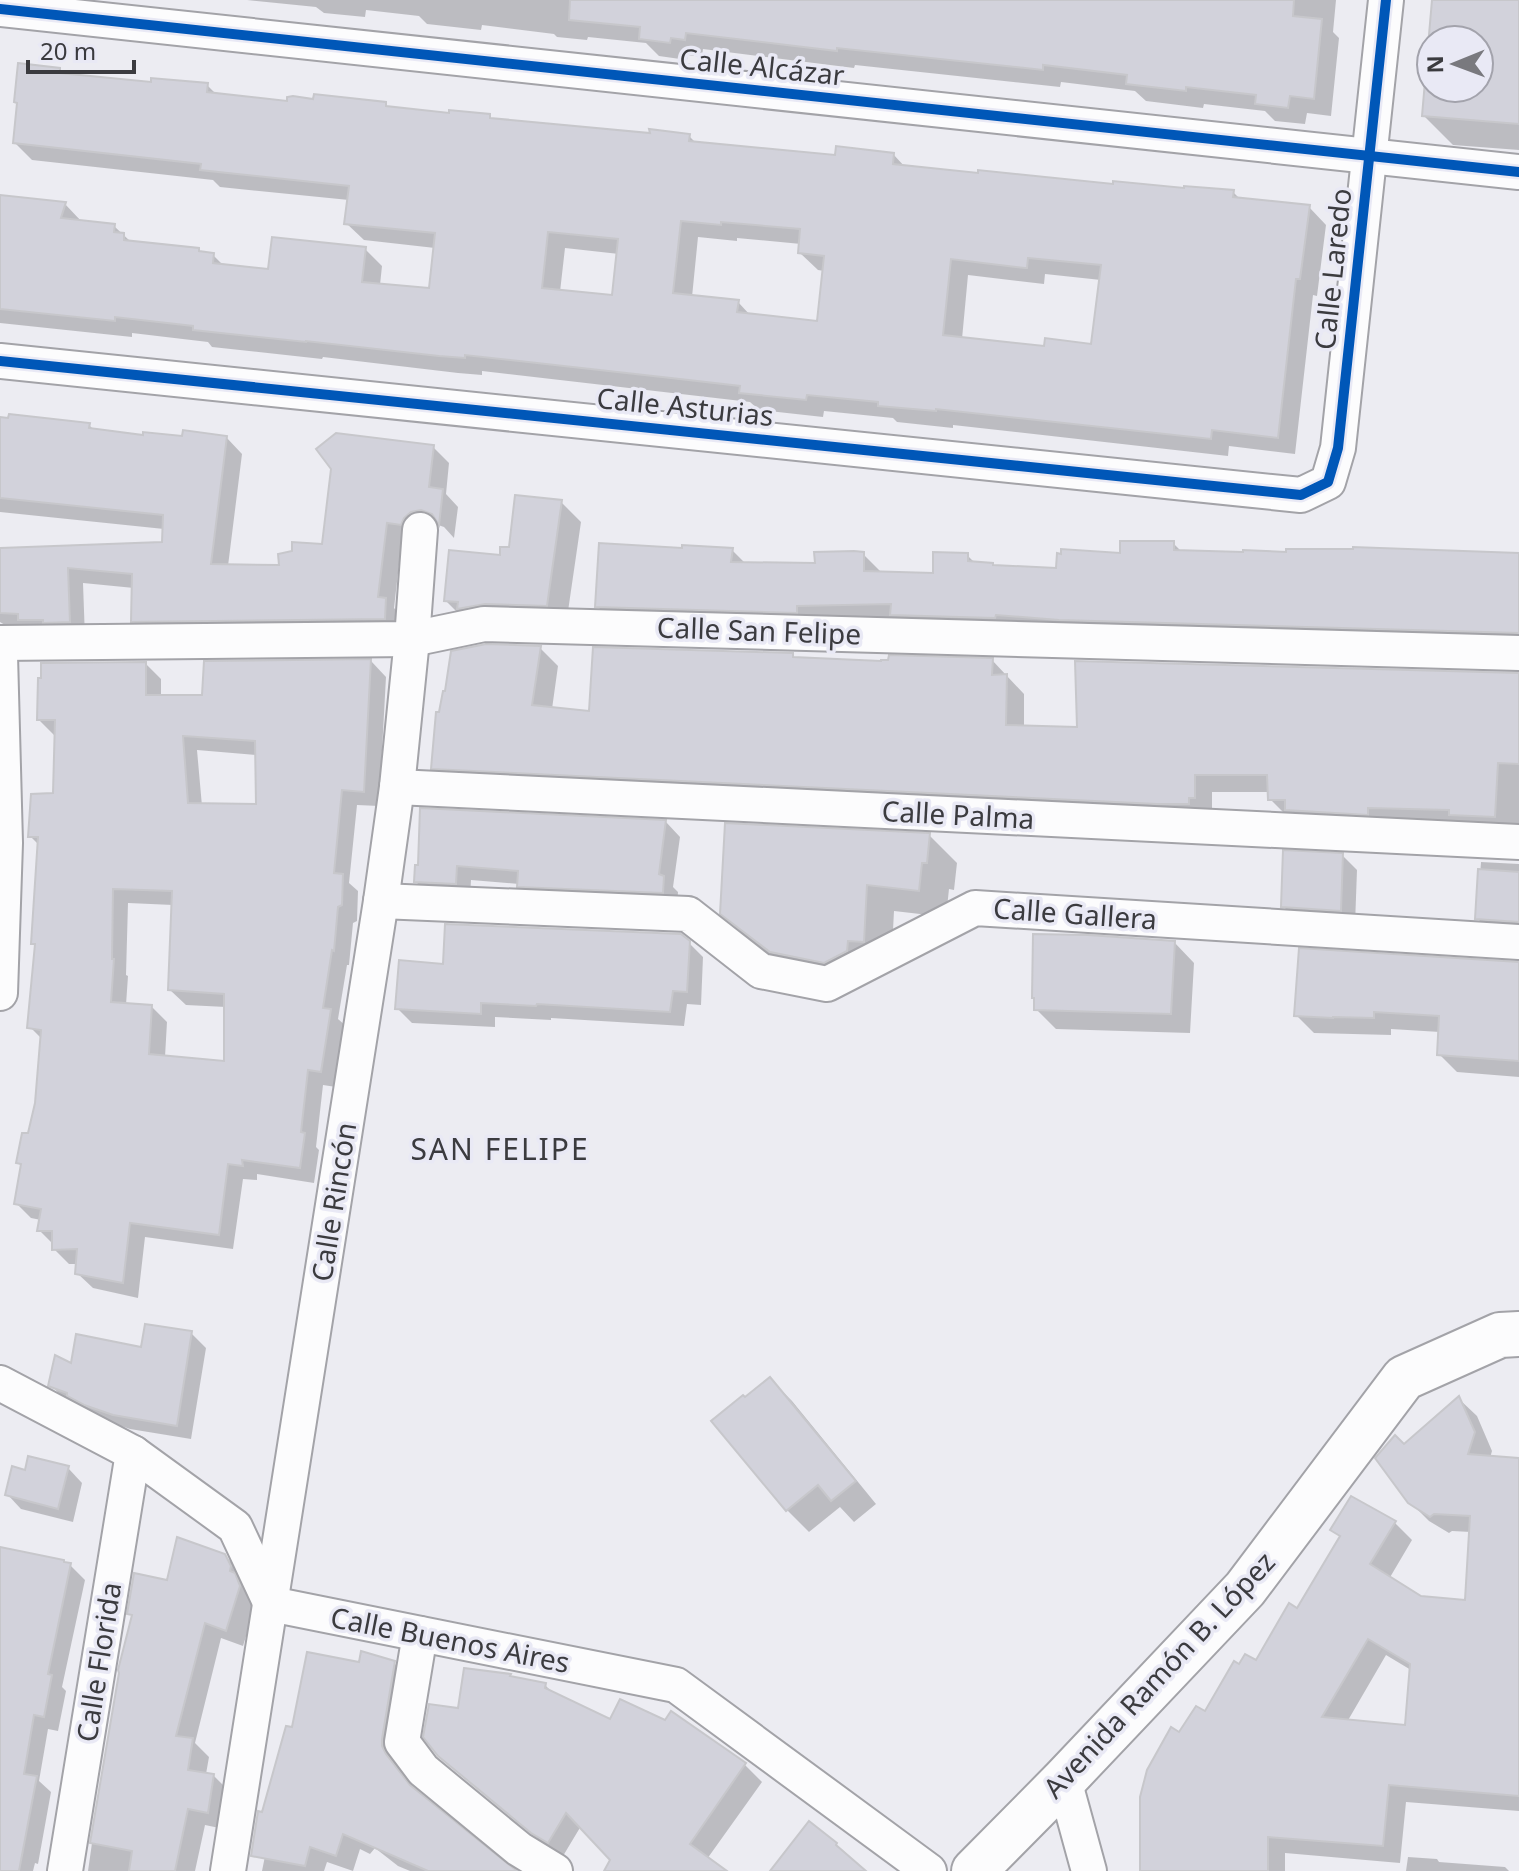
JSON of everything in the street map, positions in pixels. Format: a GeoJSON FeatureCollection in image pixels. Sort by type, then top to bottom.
{"type":"FeatureCollection","features":[{"type":"Feature","properties":{"kind":"street","name":"Calle Laredo"},"geometry":{"type":"LineString","coordinates":[[1338,448],[1386,0]]}},
{"type":"Feature","properties":{"kind":"street","name":"Calle Alcázar"},"geometry":{"type":"LineString","coordinates":[[0,9],[1519,172]]}},
{"type":"Feature","properties":{"kind":"street","name":"Calle Asturias"},"geometry":{"type":"LineString","coordinates":[[0,361],[1301,495],[1328,482],[1338,448]]}},
{"type":"Feature","properties":{"kind":"street","name":"Calle Rincón"},"geometry":{"type":"LineString","coordinates":[[228,1871],[381,901],[397,787],[420,530]]}},
{"type":"Feature","properties":{"kind":"street","name":"Calle San Felipe"},"geometry":{"type":"LineString","coordinates":[[0,643],[412,639],[484,624],[1519,653]]}},
{"type":"Feature","properties":{"kind":"street"},"geometry":{"type":"LineString","coordinates":[[0,655],[3,843],[0,993]]}},
{"type":"Feature","properties":{"kind":"street","name":"Calle Palma"},"geometry":{"type":"LineString","coordinates":[[397,787],[1519,842]]}},
{"type":"Feature","properties":{"kind":"street","name":"Calle Gallera"},"geometry":{"type":"LineString","coordinates":[[381,901],[688,914],[761,971],[827,984],[975,908],[1519,942]]}},
{"type":"Feature","properties":{"kind":"street","name":"Avenida Ramón B. López"},"geometry":{"type":"LineString","coordinates":[[974,1871],[1245,1589],[1404,1378],[1500,1335],[1519,1334]]}},
{"type":"Feature","properties":{"kind":"street"},"geometry":{"type":"LineString","coordinates":[[0,1383],[133,1453],[235,1527],[271,1604]]}},
{"type":"Feature","properties":{"kind":"street","name":"Calle Florida"},"geometry":{"type":"LineString","coordinates":[[65,1871],[133,1453]]}},
{"type":"Feature","properties":{"kind":"street","name":"Calle Buenos Aires"},"geometry":{"type":"LineString","coordinates":[[271,1604],[676,1685],[929,1871]]}},
{"type":"Feature","properties":{"kind":"street"},"geometry":{"type":"LineString","coordinates":[[420,1634],[402,1742],[423,1770],[519,1849],[555,1871]]}},
{"type":"Feature","properties":{"kind":"street"},"geometry":{"type":"LineString","coordinates":[[1064,1780],[1089,1871]]}},
{"type":"Feature","properties":{"kind":"building"},"geometry":{"type":"Polygon","coordinates":[[[570,0],[1294,0],[1293,16],[1322,19],[1314,99],[1290,96],[1288,108],[1255,104],[1256,95],[1126,84],[1127,75],[1043,65],[1043,70],[686,33],[685,40],[671,38],[670,43],[639,39],[640,27],[569,20],[570,0]]]}},
{"type":"Feature","properties":{"kind":"building"},"geometry":{"type":"Polygon","coordinates":[[[1432,0],[1519,0],[1519,124],[1422,116],[1423,104],[1495,104],[1495,24],[1430,24],[1432,0]]]}},
{"type":"Feature","properties":{"kind":"building"},"geometry":{"type":"Polygon","coordinates":[[[18,63],[60,68],[60,73],[151,82],[151,78],[208,83],[207,92],[287,101],[287,97],[293,96],[313,99],[314,94],[386,102],[386,106],[490,114],[490,118],[690,134],[689,141],[835,155],[836,146],[894,153],[893,164],[1113,184],[1113,181],[1234,190],[1233,197],[1310,205],[1300,279],[1296,279],[1278,438],[1212,430],[1211,439],[936,409],[878,406],[878,402],[807,395],[806,400],[739,393],[740,386],[671,378],[193,330],[193,326],[115,317],[115,321],[0,309],[0,195],[66,202],[61,218],[115,224],[114,232],[124,233],[124,240],[199,248],[199,251],[214,253],[213,263],[268,269],[272,237],[366,247],[362,282],[429,288],[435,233],[344,224],[349,186],[200,170],[201,164],[13,143],[17,103],[14,102],[18,63]],[[681,221],[673,293],[739,300],[737,312],[817,321],[824,256],[798,253],[800,229],[681,221]],[[548,232],[542,288],[612,295],[618,239],[548,232]],[[1028,258],[1027,268],[951,259],[943,335],[1044,346],[1045,338],[1091,344],[1101,265],[1028,258]]]}},
{"type":"Feature","properties":{"kind":"building"},"geometry":{"type":"Polygon","coordinates":[[[9,414],[90,423],[89,428],[143,435],[143,432],[182,436],[183,430],[227,436],[211,564],[279,565],[278,554],[292,551],[292,542],[322,544],[331,469],[316,449],[336,433],[434,445],[429,487],[443,489],[439,525],[432,514],[421,510],[411,512],[401,525],[387,523],[378,597],[386,598],[385,619],[131,622],[132,574],[68,568],[70,622],[18,620],[18,614],[0,613],[0,548],[162,542],[163,515],[0,498],[0,417],[8,418],[9,414]]]}},
{"type":"Feature","properties":{"kind":"building"},"geometry":{"type":"Polygon","coordinates":[[[515,495],[562,500],[547,606],[485,604],[457,609],[458,602],[444,601],[449,550],[500,555],[500,547],[509,547],[515,495]]]}},
{"type":"Feature","properties":{"kind":"building"},"geometry":{"type":"Polygon","coordinates":[[[1120,541],[1174,541],[1174,550],[1286,552],[1286,549],[1353,547],[1519,553],[1519,633],[1059,620],[996,615],[995,618],[890,615],[891,604],[797,606],[797,613],[595,607],[599,543],[733,548],[731,562],[815,563],[814,552],[854,551],[864,552],[864,571],[933,573],[933,552],[968,553],[968,561],[993,565],[1056,568],[1057,553],[1061,554],[1061,549],[1120,553],[1120,541]]]}},
{"type":"Feature","properties":{"kind":"building"},"geometry":{"type":"Polygon","coordinates":[[[486,644],[541,646],[532,705],[589,711],[593,647],[793,653],[793,657],[881,661],[888,660],[889,655],[993,658],[992,675],[1007,674],[1006,725],[1077,727],[1075,661],[1519,673],[1519,764],[1498,763],[1495,817],[1449,815],[1449,810],[1368,808],[1368,815],[1285,810],[1285,800],[1268,800],[1267,775],[1195,775],[1195,798],[1189,798],[1189,804],[1157,804],[431,769],[436,712],[439,712],[445,691],[451,651],[486,644]]]}},
{"type":"Feature","properties":{"kind":"building"},"geometry":{"type":"Polygon","coordinates":[[[371,659],[364,792],[342,790],[334,873],[343,874],[342,905],[338,907],[334,951],[323,1008],[331,1009],[321,1072],[308,1070],[300,1168],[242,1160],[243,1166],[228,1164],[219,1235],[130,1223],[123,1283],[75,1274],[77,1249],[52,1250],[52,1231],[37,1231],[41,1209],[14,1204],[21,1164],[16,1163],[22,1133],[28,1133],[35,1103],[41,1030],[27,1028],[35,944],[31,944],[38,837],[28,837],[31,794],[53,793],[55,720],[37,720],[38,678],[41,678],[41,663],[146,662],[146,695],[202,695],[204,661],[371,659]],[[183,736],[188,803],[256,804],[255,741],[183,736]],[[113,889],[111,1002],[152,1005],[149,1054],[224,1061],[224,994],[168,990],[172,891],[113,889]]]}},
{"type":"Feature","properties":{"kind":"building"},"geometry":{"type":"Polygon","coordinates":[[[420,808],[666,820],[659,874],[664,876],[663,893],[517,887],[518,871],[457,866],[456,884],[414,882],[415,865],[418,865],[420,808]]]}},
{"type":"Feature","properties":{"kind":"building"},"geometry":{"type":"Polygon","coordinates":[[[725,823],[930,833],[927,863],[922,863],[919,891],[867,885],[864,942],[848,941],[847,951],[824,963],[770,952],[720,914],[725,823]]]}},
{"type":"Feature","properties":{"kind":"building"},"geometry":{"type":"Polygon","coordinates":[[[1283,850],[1343,853],[1341,911],[1281,907],[1283,850]]]}},
{"type":"Feature","properties":{"kind":"building"},"geometry":{"type":"Polygon","coordinates":[[[1478,869],[1519,872],[1519,922],[1475,919],[1478,869]]]}},
{"type":"Feature","properties":{"kind":"building"},"geometry":{"type":"Polygon","coordinates":[[[445,924],[681,934],[690,941],[687,992],[673,991],[670,1012],[481,1003],[481,1014],[395,1009],[399,960],[443,964],[445,924]]]}},
{"type":"Feature","properties":{"kind":"building"},"geometry":{"type":"Polygon","coordinates":[[[1033,934],[1175,941],[1171,1014],[1034,1010],[1033,934]]]}},
{"type":"Feature","properties":{"kind":"building"},"geometry":{"type":"Polygon","coordinates":[[[1299,948],[1519,962],[1519,1061],[1437,1055],[1439,1016],[1374,1012],[1374,1018],[1294,1016],[1299,948]]]}},
{"type":"Feature","properties":{"kind":"building"},"geometry":{"type":"Polygon","coordinates":[[[145,1324],[192,1331],[177,1426],[113,1415],[84,1405],[67,1396],[67,1393],[48,1386],[55,1355],[71,1363],[76,1334],[141,1347],[145,1324]]]}},
{"type":"Feature","properties":{"kind":"building"},"geometry":{"type":"Polygon","coordinates":[[[770,1377],[856,1481],[831,1501],[818,1485],[786,1511],[711,1421],[770,1377]]]}},
{"type":"Feature","properties":{"kind":"building"},"geometry":{"type":"Polygon","coordinates":[[[1459,1396],[1475,1432],[1468,1454],[1519,1458],[1519,1796],[1389,1785],[1383,1846],[1268,1837],[1268,1871],[1140,1871],[1140,1797],[1147,1770],[1171,1727],[1179,1732],[1196,1706],[1205,1711],[1234,1661],[1239,1664],[1245,1654],[1256,1660],[1289,1603],[1297,1608],[1340,1536],[1330,1530],[1351,1496],[1396,1521],[1370,1564],[1421,1596],[1465,1600],[1470,1516],[1434,1514],[1430,1517],[1408,1503],[1375,1458],[1395,1435],[1404,1444],[1459,1396]],[[1368,1639],[1322,1717],[1405,1725],[1410,1664],[1368,1639]]]}},
{"type":"Feature","properties":{"kind":"building"},"geometry":{"type":"Polygon","coordinates":[[[28,1456],[69,1466],[58,1509],[5,1495],[12,1466],[25,1470],[28,1456]]]}},
{"type":"Feature","properties":{"kind":"building"},"geometry":{"type":"Polygon","coordinates":[[[177,1537],[225,1554],[230,1571],[235,1573],[240,1586],[226,1631],[205,1623],[176,1736],[193,1738],[188,1770],[214,1774],[208,1813],[188,1809],[175,1871],[129,1871],[132,1851],[90,1843],[118,1670],[132,1615],[127,1614],[134,1573],[167,1580],[177,1537]]]}},
{"type":"Feature","properties":{"kind":"building"},"geometry":{"type":"Polygon","coordinates":[[[0,1547],[71,1563],[48,1674],[52,1675],[44,1717],[34,1715],[24,1774],[37,1776],[19,1871],[0,1871],[0,1547]]]}},
{"type":"Feature","properties":{"kind":"building"},"geometry":{"type":"Polygon","coordinates":[[[361,1651],[395,1661],[382,1739],[386,1754],[410,1785],[517,1871],[428,1871],[343,1834],[336,1856],[310,1847],[305,1866],[251,1856],[258,1811],[262,1812],[286,1726],[292,1727],[307,1652],[359,1662],[361,1651]]]}},
{"type":"Feature","properties":{"kind":"building"},"geometry":{"type":"Polygon","coordinates":[[[464,1668],[511,1674],[546,1683],[545,1688],[610,1719],[620,1699],[665,1720],[671,1711],[746,1763],[690,1844],[727,1871],[604,1871],[610,1860],[566,1813],[548,1843],[531,1833],[438,1756],[423,1737],[429,1704],[458,1708],[464,1668]]]}},
{"type":"Feature","properties":{"kind":"building"},"geometry":{"type":"Polygon","coordinates":[[[809,1821],[837,1843],[866,1871],[770,1871],[809,1821]]]}},
{"type":"Feature","properties":{"kind":"cycle path"},"geometry":{"type":"LineString","coordinates":[[0,361],[1301,495],[1328,482],[1338,448],[1386,0]]}},
{"type":"Feature","properties":{"kind":"cycle path"},"geometry":{"type":"LineString","coordinates":[[0,9],[1519,172]]}},
{"type":"Feature","properties":{"kind":"district","name":"SAN FELIPE"},"geometry":{"type":"Point","coordinates":[500,1150]}}]}
